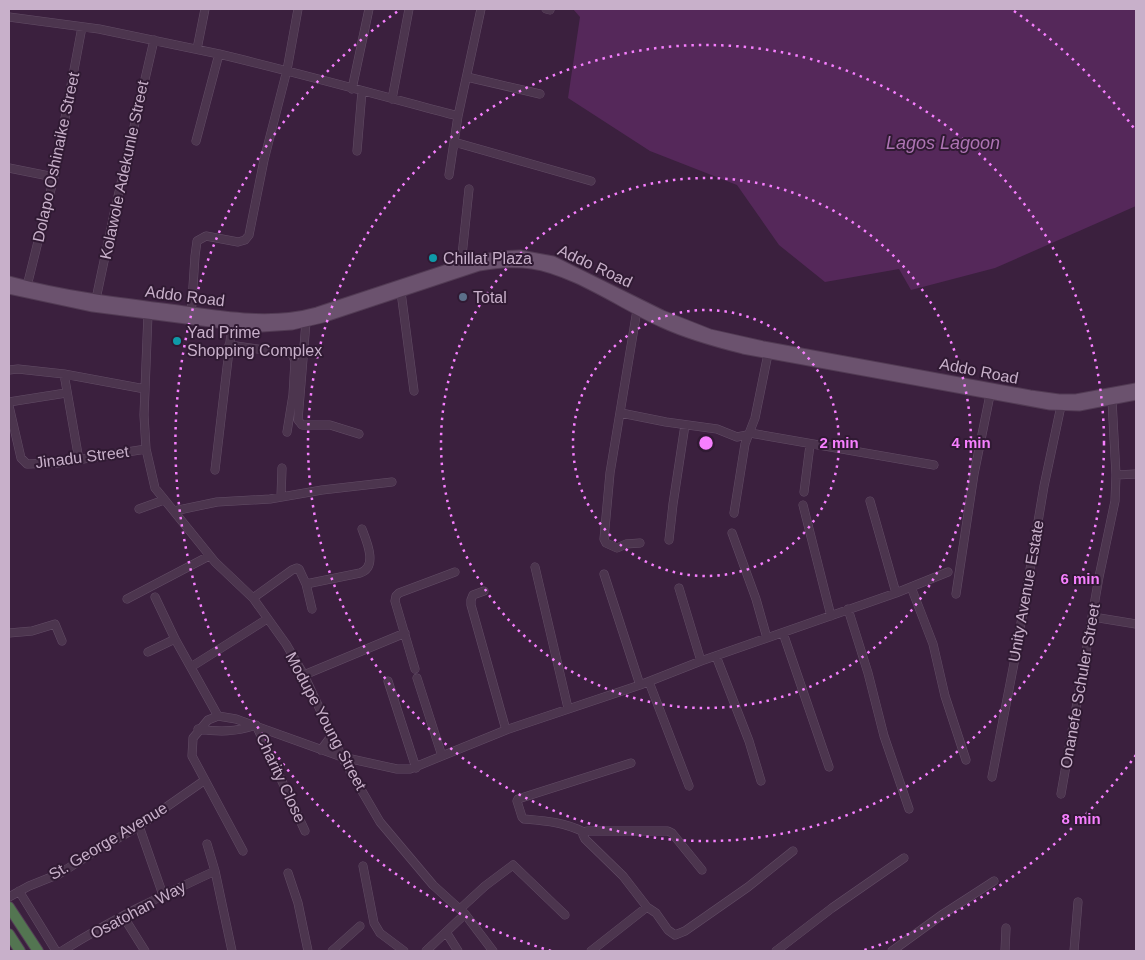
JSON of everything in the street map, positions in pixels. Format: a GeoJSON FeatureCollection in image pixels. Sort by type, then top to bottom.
{"type":"FeatureCollection","features":[{"type":"Feature","properties":{"kind":"highway"},"geometry":{"type":"LineString","coordinates":[[9,907],[38,951]]}},
{"type":"Feature","properties":{"kind":"highway"},"geometry":{"type":"LineString","coordinates":[[9,934],[20,951]]}},
{"type":"Feature","properties":{"kind":"main road","name":"Addo Road"},"geometry":{"type":"LineString","coordinates":[[9,289],[77,304],[148,314],[279,319],[305,316],[484,258],[511,255],[545,259],[570,269],[662,316],[710,334],[763,346],[1061,406],[1080,406],[1136,395]]}},
{"type":"Feature","properties":{"kind":"main road","name":"Addo Road"},"geometry":{"type":"LineString","coordinates":[[9,282],[70,296],[191,315],[232,325],[262,327],[306,322],[322,318],[478,266],[504,262],[530,263],[569,276],[661,323],[694,336],[768,354],[984,391],[1059,399],[1076,399],[1136,388]]}},
{"type":"Feature","properties":{"kind":"street"},"geometry":{"type":"LineString","coordinates":[[197,49],[205,9]]}},
{"type":"Feature","properties":{"kind":"street"},"geometry":{"type":"LineString","coordinates":[[191,315],[194,256],[198,241],[206,236],[238,242],[245,240],[249,234],[264,160],[287,70],[298,9]]}},
{"type":"Feature","properties":{"kind":"street"},"geometry":{"type":"LineString","coordinates":[[352,89],[369,9]]}},
{"type":"Feature","properties":{"kind":"street"},"geometry":{"type":"LineString","coordinates":[[392,99],[409,9]]}},
{"type":"Feature","properties":{"kind":"street"},"geometry":{"type":"LineString","coordinates":[[449,175],[458,116],[481,9]]}},
{"type":"Feature","properties":{"kind":"street"},"geometry":{"type":"LineString","coordinates":[[9,17],[82,27],[197,49],[287,70],[458,116]]}},
{"type":"Feature","properties":{"kind":"street","name":"Dolapo Oshinaike Street"},"geometry":{"type":"LineString","coordinates":[[27,286],[54,177],[82,27]]}},
{"type":"Feature","properties":{"kind":"street","name":"Kolawole Adekunle Street"},"geometry":{"type":"LineString","coordinates":[[96,299],[154,40]]}},
{"type":"Feature","properties":{"kind":"street"},"geometry":{"type":"LineString","coordinates":[[196,141],[219,54]]}},
{"type":"Feature","properties":{"kind":"street"},"geometry":{"type":"LineString","coordinates":[[467,77],[540,94]]}},
{"type":"Feature","properties":{"kind":"street"},"geometry":{"type":"LineString","coordinates":[[357,151],[362,91]]}},
{"type":"Feature","properties":{"kind":"street"},"geometry":{"type":"LineString","coordinates":[[454,142],[591,181]]}},
{"type":"Feature","properties":{"kind":"street"},"geometry":{"type":"LineString","coordinates":[[9,168],[54,177]]}},
{"type":"Feature","properties":{"kind":"street"},"geometry":{"type":"LineString","coordinates":[[461,265],[469,189]]}},
{"type":"Feature","properties":{"kind":"street"},"geometry":{"type":"LineString","coordinates":[[401,292],[414,391]]}},
{"type":"Feature","properties":{"kind":"street"},"geometry":{"type":"LineString","coordinates":[[637,310],[610,473],[604,541],[617,548],[626,544],[640,543]]}},
{"type":"Feature","properties":{"kind":"street","name":"Modupe Young Street"},"geometry":{"type":"LineString","coordinates":[[148,314],[145,388],[146,449],[152,479],[156,488],[226,574],[254,598],[304,675],[342,757],[385,829],[433,885],[462,912],[493,951]]}},
{"type":"Feature","properties":{"kind":"street"},"geometry":{"type":"LineString","coordinates":[[306,322],[298,420],[302,425],[330,425],[359,434]]}},
{"type":"Feature","properties":{"kind":"street"},"geometry":{"type":"LineString","coordinates":[[215,470],[232,325]]}},
{"type":"Feature","properties":{"kind":"street"},"geometry":{"type":"LineString","coordinates":[[229,345],[292,354],[294,356],[293,396],[287,432]]}},
{"type":"Feature","properties":{"kind":"street"},"geometry":{"type":"LineString","coordinates":[[734,513],[745,444],[750,433],[768,354]]}},
{"type":"Feature","properties":{"kind":"street"},"geometry":{"type":"LineString","coordinates":[[9,370],[18,368],[64,374],[145,388]]}},
{"type":"Feature","properties":{"kind":"street"},"geometry":{"type":"LineString","coordinates":[[64,374],[79,460]]}},
{"type":"Feature","properties":{"kind":"street"},"geometry":{"type":"LineString","coordinates":[[956,594],[984,391]]}},
{"type":"Feature","properties":{"kind":"street"},"geometry":{"type":"LineString","coordinates":[[9,402],[66,393]]}},
{"type":"Feature","properties":{"kind":"street","name":"Onanefe Schuler Street"},"geometry":{"type":"LineString","coordinates":[[1061,794],[1115,501],[1116,474],[1112,400]]}},
{"type":"Feature","properties":{"kind":"street","name":"Jinadu Street"},"geometry":{"type":"LineString","coordinates":[[9,406],[24,463],[35,464],[79,460],[146,449]]}},
{"type":"Feature","properties":{"kind":"street","name":"Unity Avenue Estate"},"geometry":{"type":"LineString","coordinates":[[992,777],[1016,653],[1044,486],[1061,406]]}},
{"type":"Feature","properties":{"kind":"street"},"geometry":{"type":"LineString","coordinates":[[621,412],[685,425],[724,430],[737,437],[750,433],[934,466]]}},
{"type":"Feature","properties":{"kind":"street"},"geometry":{"type":"LineString","coordinates":[[669,540],[685,425]]}},
{"type":"Feature","properties":{"kind":"street"},"geometry":{"type":"LineString","coordinates":[[804,492],[810,445]]}},
{"type":"Feature","properties":{"kind":"street"},"geometry":{"type":"LineString","coordinates":[[281,497],[282,468]]}},
{"type":"Feature","properties":{"kind":"street"},"geometry":{"type":"LineString","coordinates":[[1116,474],[1136,474]]}},
{"type":"Feature","properties":{"kind":"street"},"geometry":{"type":"LineString","coordinates":[[174,511],[217,502],[244,502],[392,482]]}},
{"type":"Feature","properties":{"kind":"street"},"geometry":{"type":"LineString","coordinates":[[139,509],[164,500]]}},
{"type":"Feature","properties":{"kind":"street"},"geometry":{"type":"LineString","coordinates":[[870,501],[896,593]]}},
{"type":"Feature","properties":{"kind":"street"},"geometry":{"type":"LineString","coordinates":[[803,505],[830,616]]}},
{"type":"Feature","properties":{"kind":"street"},"geometry":{"type":"LineString","coordinates":[[306,584],[365,571],[369,564],[370,555],[362,529]]}},
{"type":"Feature","properties":{"kind":"street"},"geometry":{"type":"LineString","coordinates":[[732,533],[756,599],[767,638]]}},
{"type":"Feature","properties":{"kind":"street"},"geometry":{"type":"LineString","coordinates":[[128,598],[210,556]]}},
{"type":"Feature","properties":{"kind":"street"},"geometry":{"type":"LineString","coordinates":[[535,567],[568,708]]}},
{"type":"Feature","properties":{"kind":"street"},"geometry":{"type":"LineString","coordinates":[[254,598],[295,568],[300,569],[312,609]]}},
{"type":"Feature","properties":{"kind":"street"},"geometry":{"type":"LineString","coordinates":[[415,669],[395,600],[396,596],[399,593],[455,572]]}},
{"type":"Feature","properties":{"kind":"street"},"geometry":{"type":"LineString","coordinates":[[243,851],[192,756],[191,746],[198,729],[208,720],[218,716],[256,725],[342,757],[397,769],[416,768],[506,730],[568,708],[640,686],[716,656],[896,593],[948,572]]}},
{"type":"Feature","properties":{"kind":"street"},"geometry":{"type":"LineString","coordinates":[[604,574],[640,686]]}},
{"type":"Feature","properties":{"kind":"street"},"geometry":{"type":"LineString","coordinates":[[911,587],[933,644],[945,696],[966,760]]}},
{"type":"Feature","properties":{"kind":"street"},"geometry":{"type":"LineString","coordinates":[[679,588],[701,662]]}},
{"type":"Feature","properties":{"kind":"street"},"geometry":{"type":"LineString","coordinates":[[484,591],[473,595],[471,605],[506,730]]}},
{"type":"Feature","properties":{"kind":"street"},"geometry":{"type":"LineString","coordinates":[[155,597],[175,639],[218,716]]}},
{"type":"Feature","properties":{"kind":"street"},"geometry":{"type":"LineString","coordinates":[[848,610],[868,673],[884,736],[909,809]]}},
{"type":"Feature","properties":{"kind":"street"},"geometry":{"type":"LineString","coordinates":[[1093,617],[1136,624]]}},
{"type":"Feature","properties":{"kind":"street"},"geometry":{"type":"LineString","coordinates":[[191,667],[267,619]]}},
{"type":"Feature","properties":{"kind":"street"},"geometry":{"type":"LineString","coordinates":[[9,633],[32,631],[55,624],[62,641]]}},
{"type":"Feature","properties":{"kind":"street"},"geometry":{"type":"LineString","coordinates":[[304,675],[405,633]]}},
{"type":"Feature","properties":{"kind":"street"},"geometry":{"type":"LineString","coordinates":[[783,633],[829,767]]}},
{"type":"Feature","properties":{"kind":"street"},"geometry":{"type":"LineString","coordinates":[[148,652],[175,639]]}},
{"type":"Feature","properties":{"kind":"street"},"geometry":{"type":"LineString","coordinates":[[716,656],[746,732],[761,781]]}},
{"type":"Feature","properties":{"kind":"street"},"geometry":{"type":"LineString","coordinates":[[417,678],[442,756]]}},
{"type":"Feature","properties":{"kind":"street"},"geometry":{"type":"LineString","coordinates":[[388,682],[416,768]]}},
{"type":"Feature","properties":{"kind":"street"},"geometry":{"type":"LineString","coordinates":[[648,682],[689,786]]}},
{"type":"Feature","properties":{"kind":"street"},"geometry":{"type":"LineString","coordinates":[[198,729],[216,732],[234,731],[256,725]]}},
{"type":"Feature","properties":{"kind":"street","name":"Charity Close"},"geometry":{"type":"LineString","coordinates":[[256,725],[306,831]]}},
{"type":"Feature","properties":{"kind":"street"},"geometry":{"type":"LineString","coordinates":[[320,750],[332,736]]}},
{"type":"Feature","properties":{"kind":"street"},"geometry":{"type":"LineString","coordinates":[[631,763],[518,799],[522,817],[524,819],[546,820],[571,826],[584,832],[668,831],[672,833],[702,870]]}},
{"type":"Feature","properties":{"kind":"street","name":"St. George Avenue"},"geometry":{"type":"LineString","coordinates":[[9,897],[59,874],[139,826],[205,780]]}},
{"type":"Feature","properties":{"kind":"street"},"geometry":{"type":"LineString","coordinates":[[139,826],[163,895]]}},
{"type":"Feature","properties":{"kind":"street"},"geometry":{"type":"LineString","coordinates":[[584,832],[584,839],[623,876],[647,907],[658,916],[674,935],[685,932],[748,887],[793,851]]}},
{"type":"Feature","properties":{"kind":"street"},"geometry":{"type":"LineString","coordinates":[[207,844],[215,871],[232,951]]}},
{"type":"Feature","properties":{"kind":"street"},"geometry":{"type":"LineString","coordinates":[[776,951],[832,908],[904,858]]}},
{"type":"Feature","properties":{"kind":"street"},"geometry":{"type":"LineString","coordinates":[[426,951],[446,932],[485,886],[513,865],[565,915]]}},
{"type":"Feature","properties":{"kind":"street"},"geometry":{"type":"LineString","coordinates":[[363,866],[374,923],[380,933],[404,951]]}},
{"type":"Feature","properties":{"kind":"street","name":"Osatohan Way"},"geometry":{"type":"LineString","coordinates":[[62,951],[163,895],[215,871]]}},
{"type":"Feature","properties":{"kind":"street"},"geometry":{"type":"LineString","coordinates":[[288,873],[298,903],[308,951]]}},
{"type":"Feature","properties":{"kind":"street"},"geometry":{"type":"LineString","coordinates":[[892,951],[943,914],[994,881]]}},
{"type":"Feature","properties":{"kind":"street"},"geometry":{"type":"LineString","coordinates":[[19,891],[56,951]]}},
{"type":"Feature","properties":{"kind":"street"},"geometry":{"type":"LineString","coordinates":[[1074,951],[1078,902]]}},
{"type":"Feature","properties":{"kind":"street"},"geometry":{"type":"LineString","coordinates":[[592,951],[647,907]]}},
{"type":"Feature","properties":{"kind":"street"},"geometry":{"type":"LineString","coordinates":[[123,916],[145,951]]}},
{"type":"Feature","properties":{"kind":"street"},"geometry":{"type":"LineString","coordinates":[[332,951],[360,926]]}},
{"type":"Feature","properties":{"kind":"street"},"geometry":{"type":"LineString","coordinates":[[1005,951],[1006,928]]}},
{"type":"Feature","properties":{"kind":"street"},"geometry":{"type":"LineString","coordinates":[[446,932],[458,951]]}},
{"type":"Feature","properties":{"kind":"water","name":"Lagos Lagoon"},"geometry":{"type":"Polygon","coordinates":[[[573,9],[1136,9],[1136,206],[995,268],[911,290],[899,269],[825,282],[779,245],[737,185],[650,151],[568,98],[580,17],[573,9]]]}},
{"type":"Feature","properties":{"kind":"place","name":"Chillat Plaza"},"geometry":{"type":"Point","coordinates":[433,258]}},
{"type":"Feature","properties":{"kind":"place","name":"Total"},"geometry":{"type":"Point","coordinates":[463,297]}},
{"type":"Feature","properties":{"kind":"place","name":"Yad Prime Shopping Complex"},"geometry":{"type":"Point","coordinates":[177,341]}}]}
